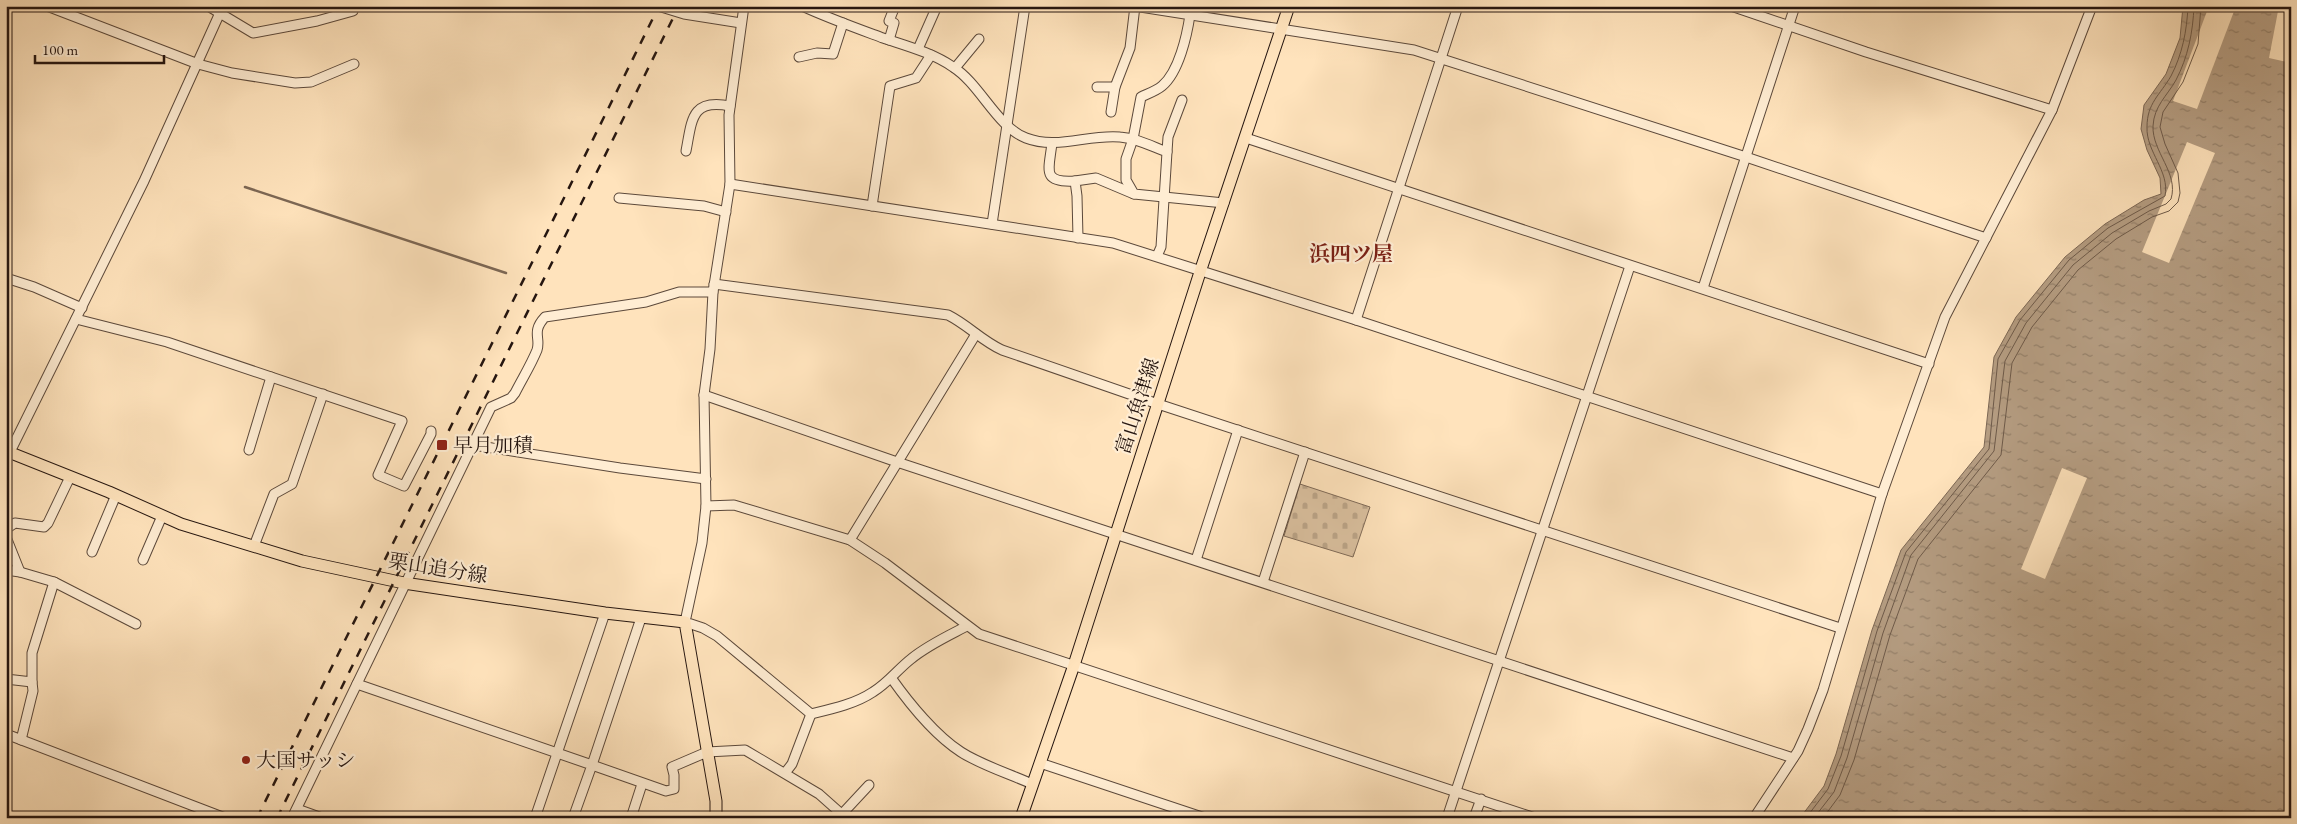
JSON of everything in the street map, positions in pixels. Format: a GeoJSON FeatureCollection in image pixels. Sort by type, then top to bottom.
{"type":"FeatureCollection","features":[{"type":"Feature","properties":{"kind":"main road","name":"富山魚津線"},"geometry":{"type":"LineString","coordinates":[[1022,818],[1074,665],[1201,269],[1289,6]]}},
{"type":"Feature","properties":{"kind":"main road","name":"栗山追分線"},"geometry":{"type":"LineString","coordinates":[[7,454],[116,495],[181,524],[302,561],[404,583],[641,618],[686,622]]}},
{"type":"Feature","properties":{"kind":"main road"},"geometry":{"type":"LineString","coordinates":[[686,622],[716,801],[716,818]]}},
{"type":"Feature","properties":{"kind":"street"},"geometry":{"type":"LineString","coordinates":[[47,6],[198,64],[232,73],[294,83],[311,82],[354,64]]}},
{"type":"Feature","properties":{"kind":"street"},"geometry":{"type":"LineString","coordinates":[[208,6],[222,10],[252,33],[317,21],[352,11],[354,6]]}},
{"type":"Feature","properties":{"kind":"street"},"geometry":{"type":"LineString","coordinates":[[658,6],[684,14],[741,23]]}},
{"type":"Feature","properties":{"kind":"street"},"geometry":{"type":"LineString","coordinates":[[744,6],[730,106],[730,184],[714,288],[710,349],[704,395],[706,506],[702,543],[686,622],[703,628],[717,636],[811,714]]}},
{"type":"Feature","properties":{"kind":"street"},"geometry":{"type":"LineString","coordinates":[[802,6],[843,23],[918,49],[955,68],[971,81],[1006,124],[1024,138],[1052,143],[1105,137],[1133,139],[1167,152]]}},
{"type":"Feature","properties":{"kind":"street"},"geometry":{"type":"LineString","coordinates":[[889,40],[894,23],[889,21],[895,6]]}},
{"type":"Feature","properties":{"kind":"street"},"geometry":{"type":"LineString","coordinates":[[918,49],[937,6]]}},
{"type":"Feature","properties":{"kind":"street"},"geometry":{"type":"LineString","coordinates":[[992,224],[1025,6]]}},
{"type":"Feature","properties":{"kind":"street"},"geometry":{"type":"LineString","coordinates":[[1111,112],[1114,87],[1130,48],[1135,6],[1414,50],[1746,157],[1986,238]]}},
{"type":"Feature","properties":{"kind":"street"},"geometry":{"type":"LineString","coordinates":[[1356,320],[1458,6]]}},
{"type":"Feature","properties":{"kind":"street"},"geometry":{"type":"LineString","coordinates":[[1732,6],[1875,55],[2052,110]]}},
{"type":"Feature","properties":{"kind":"street"},"geometry":{"type":"LineString","coordinates":[[1703,288],[1795,6]]}},
{"type":"Feature","properties":{"kind":"street"},"geometry":{"type":"LineString","coordinates":[[1754,818],[1793,758],[1808,729],[1823,690],[1840,628],[1882,494],[1904,427],[1929,364],[1945,316],[2052,110],[2092,6]]}},
{"type":"Feature","properties":{"kind":"street"},"geometry":{"type":"LineString","coordinates":[[7,454],[82,308],[222,10]]}},
{"type":"Feature","properties":{"kind":"street"},"geometry":{"type":"LineString","coordinates":[[1134,194],[1126,180],[1126,160],[1133,139],[1141,97],[1163,86],[1178,62],[1187,38],[1190,15]]}},
{"type":"Feature","properties":{"kind":"street"},"geometry":{"type":"LineString","coordinates":[[799,57],[817,53],[833,54],[843,23]]}},
{"type":"Feature","properties":{"kind":"street"},"geometry":{"type":"LineString","coordinates":[[955,68],[979,39]]}},
{"type":"Feature","properties":{"kind":"street"},"geometry":{"type":"LineString","coordinates":[[872,206],[890,86],[916,78],[930,55]]}},
{"type":"Feature","properties":{"kind":"street"},"geometry":{"type":"LineString","coordinates":[[1097,88],[1114,87]]}},
{"type":"Feature","properties":{"kind":"street"},"geometry":{"type":"LineString","coordinates":[[1157,256],[1161,247],[1168,137],[1182,100]]}},
{"type":"Feature","properties":{"kind":"street"},"geometry":{"type":"LineString","coordinates":[[686,151],[694,115],[700,108],[715,103],[730,106]]}},
{"type":"Feature","properties":{"kind":"street"},"geometry":{"type":"LineString","coordinates":[[1246,138],[1929,364]]}},
{"type":"Feature","properties":{"kind":"street"},"geometry":{"type":"LineString","coordinates":[[1052,143],[1048,173],[1050,178],[1059,182],[1096,178],[1134,194],[1224,203]]}},
{"type":"Feature","properties":{"kind":"street"},"geometry":{"type":"LineString","coordinates":[[1075,181],[1078,196],[1078,238]]}},
{"type":"Feature","properties":{"kind":"street"},"geometry":{"type":"LineString","coordinates":[[730,184],[1113,243],[1201,269],[1882,494]]}},
{"type":"Feature","properties":{"kind":"street"},"geometry":{"type":"LineString","coordinates":[[619,198],[704,206],[726,212]]}},
{"type":"Feature","properties":{"kind":"street"},"geometry":{"type":"LineString","coordinates":[[1446,818],[1544,530],[1630,266]]}},
{"type":"Feature","properties":{"kind":"street"},"geometry":{"type":"LineString","coordinates":[[6,278],[34,287],[82,308]]}},
{"type":"Feature","properties":{"kind":"street"},"geometry":{"type":"LineString","coordinates":[[292,818],[404,583],[492,406],[511,398],[516,393],[538,348],[535,336],[541,321],[545,317],[646,302],[679,292],[714,288],[948,315],[964,323],[988,344],[1002,350],[1158,404],[1840,628]]}},
{"type":"Feature","properties":{"kind":"street"},"geometry":{"type":"LineString","coordinates":[[76,320],[167,342],[402,421],[378,475],[404,486],[431,431]]}},
{"type":"Feature","properties":{"kind":"street"},"geometry":{"type":"LineString","coordinates":[[850,540],[976,334]]}},
{"type":"Feature","properties":{"kind":"street"},"geometry":{"type":"LineString","coordinates":[[248,450],[271,377]]}},
{"type":"Feature","properties":{"kind":"street"},"geometry":{"type":"LineString","coordinates":[[254,546],[274,494],[292,484],[323,394]]}},
{"type":"Feature","properties":{"kind":"street"},"geometry":{"type":"LineString","coordinates":[[704,395],[897,462],[1793,758]]}},
{"type":"Feature","properties":{"kind":"street"},"geometry":{"type":"LineString","coordinates":[[1196,560],[1238,430]]}},
{"type":"Feature","properties":{"kind":"street"},"geometry":{"type":"LineString","coordinates":[[473,445],[620,468],[706,478]]}},
{"type":"Feature","properties":{"kind":"street"},"geometry":{"type":"LineString","coordinates":[[1263,582],[1305,452]]}},
{"type":"Feature","properties":{"kind":"street"},"geometry":{"type":"LineString","coordinates":[[6,530],[15,523],[44,527],[48,523],[70,477]]}},
{"type":"Feature","properties":{"kind":"street"},"geometry":{"type":"LineString","coordinates":[[92,552],[116,495]]}},
{"type":"Feature","properties":{"kind":"street"},"geometry":{"type":"LineString","coordinates":[[706,506],[734,505],[850,540],[885,563],[980,634],[1535,818]]}},
{"type":"Feature","properties":{"kind":"street"},"geometry":{"type":"LineString","coordinates":[[143,560],[162,516]]}},
{"type":"Feature","properties":{"kind":"street"},"geometry":{"type":"LineString","coordinates":[[6,537],[20,572]]}},
{"type":"Feature","properties":{"kind":"street"},"geometry":{"type":"LineString","coordinates":[[6,570],[54,582],[136,624]]}},
{"type":"Feature","properties":{"kind":"street"},"geometry":{"type":"LineString","coordinates":[[21,740],[33,691],[32,653],[54,582]]}},
{"type":"Feature","properties":{"kind":"street"},"geometry":{"type":"LineString","coordinates":[[535,818],[605,613]]}},
{"type":"Feature","properties":{"kind":"street"},"geometry":{"type":"LineString","coordinates":[[573,818],[641,618]]}},
{"type":"Feature","properties":{"kind":"street"},"geometry":{"type":"LineString","coordinates":[[811,714],[841,706],[872,693],[892,679],[910,659],[934,643],[967,626]]}},
{"type":"Feature","properties":{"kind":"street"},"geometry":{"type":"LineString","coordinates":[[6,679],[32,682]]}},
{"type":"Feature","properties":{"kind":"street"},"geometry":{"type":"LineString","coordinates":[[892,679],[906,699],[961,752],[1032,784]]}},
{"type":"Feature","properties":{"kind":"street"},"geometry":{"type":"LineString","coordinates":[[357,684],[666,791],[674,789],[672,766],[707,752],[745,750],[819,794],[844,816],[869,785]]}},
{"type":"Feature","properties":{"kind":"street"},"geometry":{"type":"LineString","coordinates":[[785,774],[792,764],[811,714]]}},
{"type":"Feature","properties":{"kind":"street"},"geometry":{"type":"LineString","coordinates":[[6,734],[225,818]]}},
{"type":"Feature","properties":{"kind":"street"},"geometry":{"type":"LineString","coordinates":[[1040,763],[1205,818]]}},
{"type":"Feature","properties":{"kind":"street"},"geometry":{"type":"LineString","coordinates":[[631,818],[642,784]]}},
{"type":"Feature","properties":{"kind":"street"},"geometry":{"type":"LineString","coordinates":[[1474,818],[1481,800]]}},
{"type":"Feature","properties":{"kind":"street"},"geometry":{"type":"LineString","coordinates":[[297,809],[322,818]]}},
{"type":"Feature","properties":{"kind":"green space"},"geometry":{"type":"Polygon","coordinates":[[[1300,484],[1370,507],[1353,557],[1284,536],[1300,484]]]}},
{"type":"Feature","properties":{"kind":"water"},"geometry":{"type":"Polygon","coordinates":[[[2183,6],[2291,6],[2291,818],[1800,818],[1824,786],[1836,754],[1872,630],[1901,550],[1984,447],[1994,357],[2016,317],[2065,257],[2105,224],[2144,200],[2161,194],[2160,178],[2147,150],[2141,129],[2144,105],[2166,74],[2180,38],[2183,6]]]}},
{"type":"Feature","properties":{"kind":"pier"},"geometry":{"type":"Polygon","coordinates":[[[2209,6],[2236,6],[2197,109],[2173,101],[2209,6]]]}},
{"type":"Feature","properties":{"kind":"pier"},"geometry":{"type":"Polygon","coordinates":[[[2279,6],[2291,6],[2291,63],[2269,58],[2279,6]]]}},
{"type":"Feature","properties":{"kind":"pier"},"geometry":{"type":"Polygon","coordinates":[[[2187,142],[2215,153],[2169,263],[2142,252],[2187,142]]]}},
{"type":"Feature","properties":{"kind":"pier"},"geometry":{"type":"Polygon","coordinates":[[[2062,468],[2087,478],[2045,579],[2021,569],[2062,468]]]}},
{"type":"Feature","properties":{"kind":"waterway"},"geometry":{"type":"LineString","coordinates":[[245,187],[506,273]]}},
{"type":"Feature","properties":{"kind":"railway"},"geometry":{"type":"LineString","coordinates":[[257,818],[659,6]]}},
{"type":"Feature","properties":{"kind":"railway"},"geometry":{"type":"LineString","coordinates":[[277,818],[679,6]]}},
{"type":"Feature","properties":{"kind":"place","name":"早月加積"},"geometry":{"type":"Point","coordinates":[442,445]}},
{"type":"Feature","properties":{"kind":"place","name":"大国サッシ"},"geometry":{"type":"Point","coordinates":[246,760]}},
{"type":"Feature","properties":{"kind":"district","name":"浜四ツ屋"},"geometry":{"type":"Point","coordinates":[1351,253]}}]}
